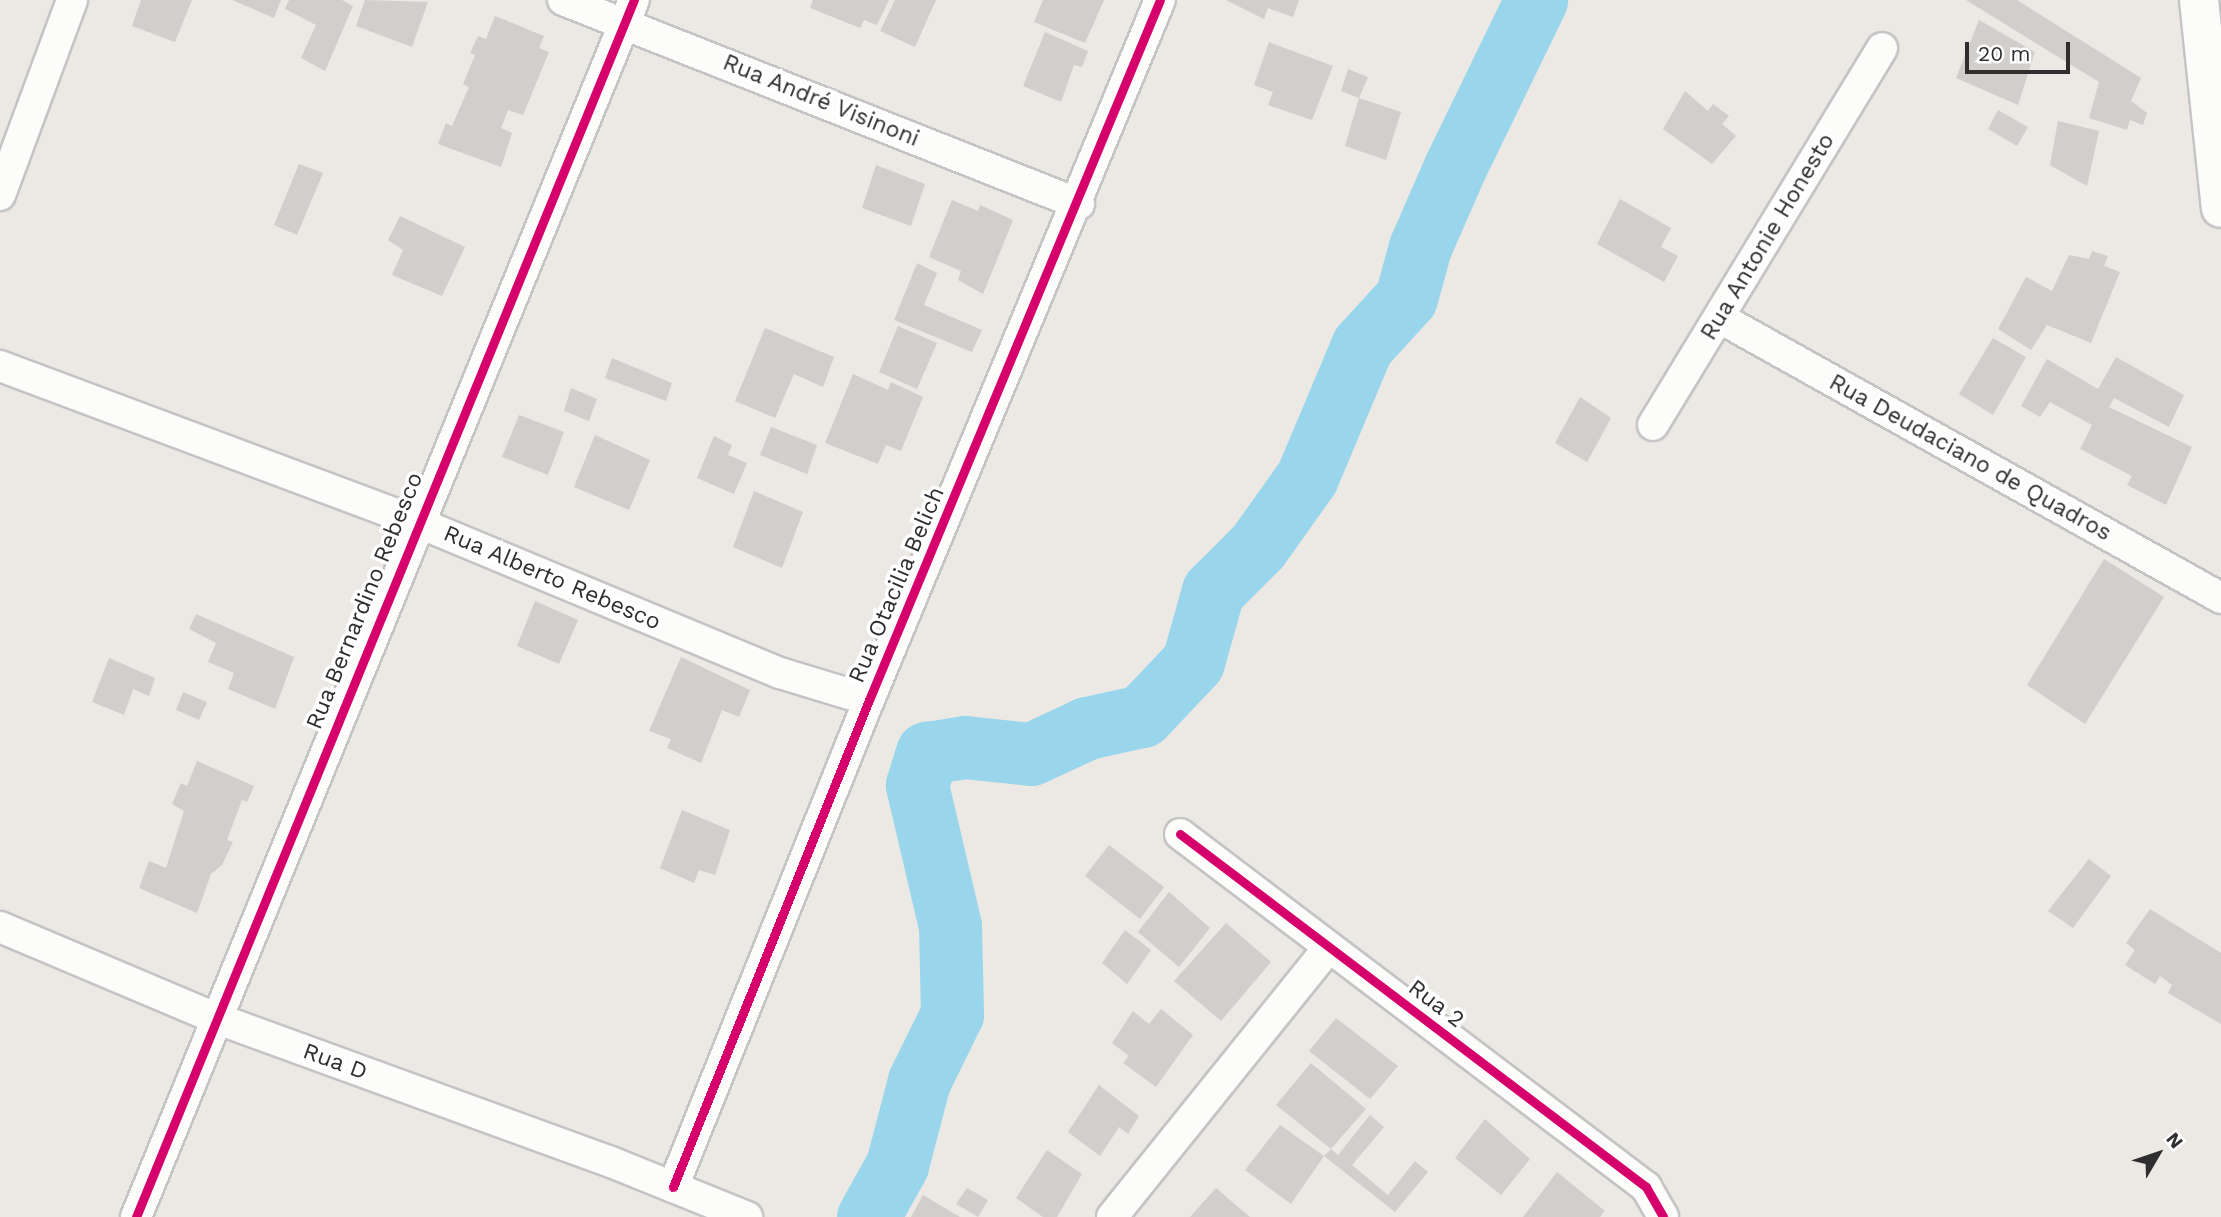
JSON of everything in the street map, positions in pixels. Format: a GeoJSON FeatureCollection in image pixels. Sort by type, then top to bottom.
{"type":"FeatureCollection","features":[{"type":"Feature","properties":{"kind":"main road"},"geometry":{"type":"LineString","coordinates":[[2199,0],[2216,116],[2221,208]]}},
{"type":"Feature","properties":{"kind":"street"},"geometry":{"type":"LineString","coordinates":[[0,195],[72,0]]}},
{"type":"Feature","properties":{"kind":"street","name":"Rua André Visinoni"},"geometry":{"type":"LineString","coordinates":[[563,0],[629,11],[1079,204]]}},
{"type":"Feature","properties":{"kind":"street","name":"Rua Otacilia Belich"},"geometry":{"type":"LineString","coordinates":[[673,1186],[869,701],[1079,204],[1160,0]]}},
{"type":"Feature","properties":{"kind":"street","name":"Rua Bernardino Rebesco"},"geometry":{"type":"LineString","coordinates":[[136,1217],[417,522],[629,11]]}},
{"type":"Feature","properties":{"kind":"street","name":"Rua Antonie Honesto"},"geometry":{"type":"LineString","coordinates":[[1653,425],[1882,48]]}},
{"type":"Feature","properties":{"kind":"street","name":"Rua Deudaciano de Quadros"},"geometry":{"type":"LineString","coordinates":[[1720,318],[2221,598]]}},
{"type":"Feature","properties":{"kind":"street","name":"Rua Alberto Rebesco"},"geometry":{"type":"LineString","coordinates":[[0,366],[417,522],[780,673],[869,701]]}},
{"type":"Feature","properties":{"kind":"street","name":"Rua 2"},"geometry":{"type":"LineString","coordinates":[[1180,834],[1646,1187],[1663,1214]]}},
{"type":"Feature","properties":{"kind":"street","name":"Rua D"},"geometry":{"type":"LineString","coordinates":[[0,927],[218,1019],[673,1186],[747,1217]]}},
{"type":"Feature","properties":{"kind":"street"},"geometry":{"type":"LineString","coordinates":[[1112,1217],[1329,947]]}},
{"type":"Feature","properties":{"kind":"building"},"geometry":{"type":"Polygon","coordinates":[[[141,0],[192,0],[175,42],[132,26],[141,0]]]}},
{"type":"Feature","properties":{"kind":"building"},"geometry":{"type":"Polygon","coordinates":[[[232,0],[281,0],[274,18],[232,0]]]}},
{"type":"Feature","properties":{"kind":"building"},"geometry":{"type":"Polygon","coordinates":[[[289,0],[342,0],[353,6],[325,71],[301,58],[316,25],[285,9],[289,0]]]}},
{"type":"Feature","properties":{"kind":"building"},"geometry":{"type":"Polygon","coordinates":[[[365,0],[428,2],[412,47],[356,26],[365,0]]]}},
{"type":"Feature","properties":{"kind":"building"},"geometry":{"type":"Polygon","coordinates":[[[813,0],[889,0],[877,25],[864,20],[860,28],[810,8],[813,0]]]}},
{"type":"Feature","properties":{"kind":"building"},"geometry":{"type":"Polygon","coordinates":[[[895,0],[936,0],[915,47],[880,31],[895,0]]]}},
{"type":"Feature","properties":{"kind":"building"},"geometry":{"type":"Polygon","coordinates":[[[1043,0],[1104,0],[1085,43],[1034,22],[1043,0]]]}},
{"type":"Feature","properties":{"kind":"building"},"geometry":{"type":"Polygon","coordinates":[[[1226,0],[1299,0],[1293,17],[1268,8],[1264,19],[1226,0]]]}},
{"type":"Feature","properties":{"kind":"building"},"geometry":{"type":"Polygon","coordinates":[[[1966,0],[2017,0],[2141,78],[2131,101],[2147,113],[2143,125],[2130,120],[2127,130],[2089,118],[2099,82],[1966,0]]]}},
{"type":"Feature","properties":{"kind":"building"},"geometry":{"type":"Polygon","coordinates":[[[495,16],[544,36],[539,48],[549,52],[523,115],[508,110],[501,128],[512,133],[501,167],[438,144],[446,123],[452,126],[469,87],[463,84],[475,55],[470,53],[478,36],[486,39],[495,16]]]}},
{"type":"Feature","properties":{"kind":"building"},"geometry":{"type":"Polygon","coordinates":[[[1979,20],[2035,52],[2018,105],[1956,78],[1979,20]]]}},
{"type":"Feature","properties":{"kind":"building"},"geometry":{"type":"Polygon","coordinates":[[[1045,32],[1088,51],[1082,67],[1074,65],[1061,102],[1023,86],[1045,32]]]}},
{"type":"Feature","properties":{"kind":"building"},"geometry":{"type":"Polygon","coordinates":[[[1269,42],[1333,66],[1312,120],[1268,105],[1273,92],[1254,85],[1269,42]]]}},
{"type":"Feature","properties":{"kind":"building"},"geometry":{"type":"Polygon","coordinates":[[[1348,69],[1368,77],[1359,98],[1341,91],[1348,69]]]}},
{"type":"Feature","properties":{"kind":"building"},"geometry":{"type":"Polygon","coordinates":[[[1685,91],[1708,111],[1713,104],[1729,116],[1722,124],[1736,136],[1712,164],[1663,129],[1685,91]]]}},
{"type":"Feature","properties":{"kind":"building"},"geometry":{"type":"Polygon","coordinates":[[[1359,98],[1401,112],[1386,160],[1345,146],[1359,98]]]}},
{"type":"Feature","properties":{"kind":"building"},"geometry":{"type":"Polygon","coordinates":[[[1998,110],[2028,127],[2017,146],[1988,129],[1998,110]]]}},
{"type":"Feature","properties":{"kind":"building"},"geometry":{"type":"Polygon","coordinates":[[[2058,121],[2099,131],[2087,186],[2050,165],[2058,121]]]}},
{"type":"Feature","properties":{"kind":"building"},"geometry":{"type":"Polygon","coordinates":[[[299,164],[323,173],[297,235],[274,225],[299,164]]]}},
{"type":"Feature","properties":{"kind":"building"},"geometry":{"type":"Polygon","coordinates":[[[876,165],[925,184],[911,226],[862,208],[876,165]]]}},
{"type":"Feature","properties":{"kind":"building"},"geometry":{"type":"Polygon","coordinates":[[[1620,199],[1671,228],[1661,247],[1678,256],[1664,282],[1597,244],[1620,199]]]}},
{"type":"Feature","properties":{"kind":"building"},"geometry":{"type":"Polygon","coordinates":[[[952,200],[978,211],[980,205],[1013,220],[983,294],[958,280],[961,271],[929,257],[952,200]]]}},
{"type":"Feature","properties":{"kind":"building"},"geometry":{"type":"Polygon","coordinates":[[[400,216],[465,247],[442,296],[392,275],[403,250],[388,240],[400,216]]]}},
{"type":"Feature","properties":{"kind":"building"},"geometry":{"type":"Polygon","coordinates":[[[2092,251],[2108,256],[2104,266],[2120,272],[2091,343],[2047,325],[2031,350],[1998,329],[2026,277],[2052,291],[2069,255],[2089,259],[2092,251]]]}},
{"type":"Feature","properties":{"kind":"building"},"geometry":{"type":"Polygon","coordinates":[[[917,263],[937,273],[924,305],[982,330],[972,352],[894,320],[917,263]]]}},
{"type":"Feature","properties":{"kind":"building"},"geometry":{"type":"Polygon","coordinates":[[[898,326],[937,343],[917,389],[879,372],[898,326]]]}},
{"type":"Feature","properties":{"kind":"building"},"geometry":{"type":"Polygon","coordinates":[[[765,328],[834,357],[823,387],[794,374],[775,418],[735,401],[765,328]]]}},
{"type":"Feature","properties":{"kind":"building"},"geometry":{"type":"Polygon","coordinates":[[[1993,338],[2026,357],[1993,415],[1959,394],[1993,338]]]}},
{"type":"Feature","properties":{"kind":"building"},"geometry":{"type":"Polygon","coordinates":[[[2116,357],[2184,395],[2169,427],[2114,398],[2109,407],[2192,447],[2166,505],[2127,485],[2132,476],[2080,449],[2092,425],[2050,402],[2040,417],[2021,406],[2047,359],[2098,389],[2116,357]]]}},
{"type":"Feature","properties":{"kind":"building"},"geometry":{"type":"Polygon","coordinates":[[[612,358],[672,383],[666,401],[605,378],[612,358]]]}},
{"type":"Feature","properties":{"kind":"building"},"geometry":{"type":"Polygon","coordinates":[[[853,374],[888,390],[891,382],[923,397],[901,451],[886,445],[878,464],[825,443],[853,374]]]}},
{"type":"Feature","properties":{"kind":"building"},"geometry":{"type":"Polygon","coordinates":[[[571,388],[597,399],[589,421],[564,411],[571,388]]]}},
{"type":"Feature","properties":{"kind":"building"},"geometry":{"type":"Polygon","coordinates":[[[1580,397],[1611,418],[1587,462],[1555,443],[1580,397]]]}},
{"type":"Feature","properties":{"kind":"building"},"geometry":{"type":"Polygon","coordinates":[[[519,415],[564,432],[548,475],[502,457],[519,415]]]}},
{"type":"Feature","properties":{"kind":"building"},"geometry":{"type":"Polygon","coordinates":[[[771,427],[817,445],[807,474],[760,455],[771,427]]]}},
{"type":"Feature","properties":{"kind":"building"},"geometry":{"type":"Polygon","coordinates":[[[595,435],[650,460],[629,510],[574,487],[595,435]]]}},
{"type":"Feature","properties":{"kind":"building"},"geometry":{"type":"Polygon","coordinates":[[[714,436],[732,445],[728,455],[747,463],[734,494],[697,478],[714,436]]]}},
{"type":"Feature","properties":{"kind":"building"},"geometry":{"type":"Polygon","coordinates":[[[754,491],[803,512],[782,568],[733,547],[754,491]]]}},
{"type":"Feature","properties":{"kind":"building"},"geometry":{"type":"Polygon","coordinates":[[[2104,559],[2164,597],[2085,724],[2027,685],[2104,559]]]}},
{"type":"Feature","properties":{"kind":"building"},"geometry":{"type":"Polygon","coordinates":[[[535,601],[578,620],[559,664],[517,646],[535,601]]]}},
{"type":"Feature","properties":{"kind":"building"},"geometry":{"type":"Polygon","coordinates":[[[196,614],[294,657],[275,709],[228,689],[234,673],[208,662],[216,643],[189,629],[196,614]]]}},
{"type":"Feature","properties":{"kind":"building"},"geometry":{"type":"Polygon","coordinates":[[[681,657],[750,690],[739,717],[722,710],[701,763],[667,748],[671,739],[649,731],[681,657]]]}},
{"type":"Feature","properties":{"kind":"building"},"geometry":{"type":"Polygon","coordinates":[[[109,658],[155,678],[149,696],[133,689],[124,715],[92,702],[109,658]]]}},
{"type":"Feature","properties":{"kind":"building"},"geometry":{"type":"Polygon","coordinates":[[[183,692],[207,702],[199,720],[176,710],[183,692]]]}},
{"type":"Feature","properties":{"kind":"building"},"geometry":{"type":"Polygon","coordinates":[[[197,761],[254,786],[247,802],[242,800],[227,840],[233,842],[222,865],[211,874],[197,913],[139,888],[149,861],[166,868],[184,811],[172,804],[181,783],[187,786],[197,761]]]}},
{"type":"Feature","properties":{"kind":"building"},"geometry":{"type":"Polygon","coordinates":[[[682,810],[730,830],[715,875],[699,870],[694,883],[660,868],[682,810]]]}},
{"type":"Feature","properties":{"kind":"building"},"geometry":{"type":"Polygon","coordinates":[[[1109,845],[1164,887],[1140,919],[1085,876],[1109,845]]]}},
{"type":"Feature","properties":{"kind":"building"},"geometry":{"type":"Polygon","coordinates":[[[2089,859],[2111,876],[2073,928],[2048,911],[2089,859]]]}},
{"type":"Feature","properties":{"kind":"building"},"geometry":{"type":"Polygon","coordinates":[[[1169,892],[1210,928],[1179,967],[1138,932],[1169,892]]]}},
{"type":"Feature","properties":{"kind":"building"},"geometry":{"type":"Polygon","coordinates":[[[2150,909],[2221,953],[2221,1024],[2168,993],[2172,985],[2160,976],[2155,984],[2125,965],[2135,950],[2126,943],[2150,909]]]}},
{"type":"Feature","properties":{"kind":"building"},"geometry":{"type":"Polygon","coordinates":[[[1226,923],[1271,962],[1221,1021],[1174,981],[1226,923]]]}},
{"type":"Feature","properties":{"kind":"building"},"geometry":{"type":"Polygon","coordinates":[[[1125,930],[1151,950],[1127,984],[1102,963],[1125,930]]]}},
{"type":"Feature","properties":{"kind":"building"},"geometry":{"type":"Polygon","coordinates":[[[1161,1009],[1193,1035],[1156,1087],[1123,1063],[1129,1056],[1112,1043],[1133,1011],[1149,1024],[1161,1009]]]}},
{"type":"Feature","properties":{"kind":"building"},"geometry":{"type":"Polygon","coordinates":[[[1336,1018],[1398,1066],[1370,1099],[1309,1051],[1336,1018]]]}},
{"type":"Feature","properties":{"kind":"building"},"geometry":{"type":"Polygon","coordinates":[[[1311,1063],[1366,1109],[1331,1149],[1276,1105],[1311,1063]]]}},
{"type":"Feature","properties":{"kind":"building"},"geometry":{"type":"Polygon","coordinates":[[[1099,1085],[1139,1116],[1128,1134],[1119,1127],[1100,1156],[1068,1132],[1099,1085]]]}},
{"type":"Feature","properties":{"kind":"building"},"geometry":{"type":"Polygon","coordinates":[[[1370,1115],[1384,1127],[1352,1165],[1388,1195],[1415,1161],[1428,1172],[1395,1212],[1324,1156],[1331,1149],[1338,1155],[1370,1115]]]}},
{"type":"Feature","properties":{"kind":"building"},"geometry":{"type":"Polygon","coordinates":[[[1485,1119],[1530,1159],[1501,1195],[1455,1158],[1485,1119]]]}},
{"type":"Feature","properties":{"kind":"building"},"geometry":{"type":"Polygon","coordinates":[[[1280,1125],[1324,1156],[1291,1204],[1245,1170],[1280,1125]]]}},
{"type":"Feature","properties":{"kind":"building"},"geometry":{"type":"Polygon","coordinates":[[[1047,1150],[1082,1174],[1057,1217],[1043,1217],[1016,1198],[1047,1150]]]}},
{"type":"Feature","properties":{"kind":"building"},"geometry":{"type":"Polygon","coordinates":[[[1557,1172],[1605,1211],[1600,1217],[1523,1217],[1557,1172]]]}},
{"type":"Feature","properties":{"kind":"building"},"geometry":{"type":"Polygon","coordinates":[[[967,1188],[988,1200],[978,1217],[956,1204],[967,1188]]]}},
{"type":"Feature","properties":{"kind":"building"},"geometry":{"type":"Polygon","coordinates":[[[1216,1188],[1250,1217],[1190,1217],[1216,1188]]]}},
{"type":"Feature","properties":{"kind":"building"},"geometry":{"type":"Polygon","coordinates":[[[923,1195],[960,1217],[911,1217],[923,1195]]]}},
{"type":"Feature","properties":{"kind":"waterway"},"geometry":{"type":"LineString","coordinates":[[868,1217],[897,1165],[919,1081],[952,1014],[950,926],[917,785],[927,753],[965,747],[1031,754],[1087,728],[1142,716],[1193,662],[1213,591],[1258,546],[1307,477],[1362,346],[1406,298],[1420,247],[1455,167],[1536,0]]}},
{"type":"Feature","properties":{"kind":"cycle path"},"geometry":{"type":"LineString","coordinates":[[136,1217],[634,0]]}},
{"type":"Feature","properties":{"kind":"cycle path"},"geometry":{"type":"LineString","coordinates":[[673,1187],[869,700],[1160,0]]}},
{"type":"Feature","properties":{"kind":"cycle path"},"geometry":{"type":"LineString","coordinates":[[1180,834],[1646,1187],[1663,1217]]}}]}
